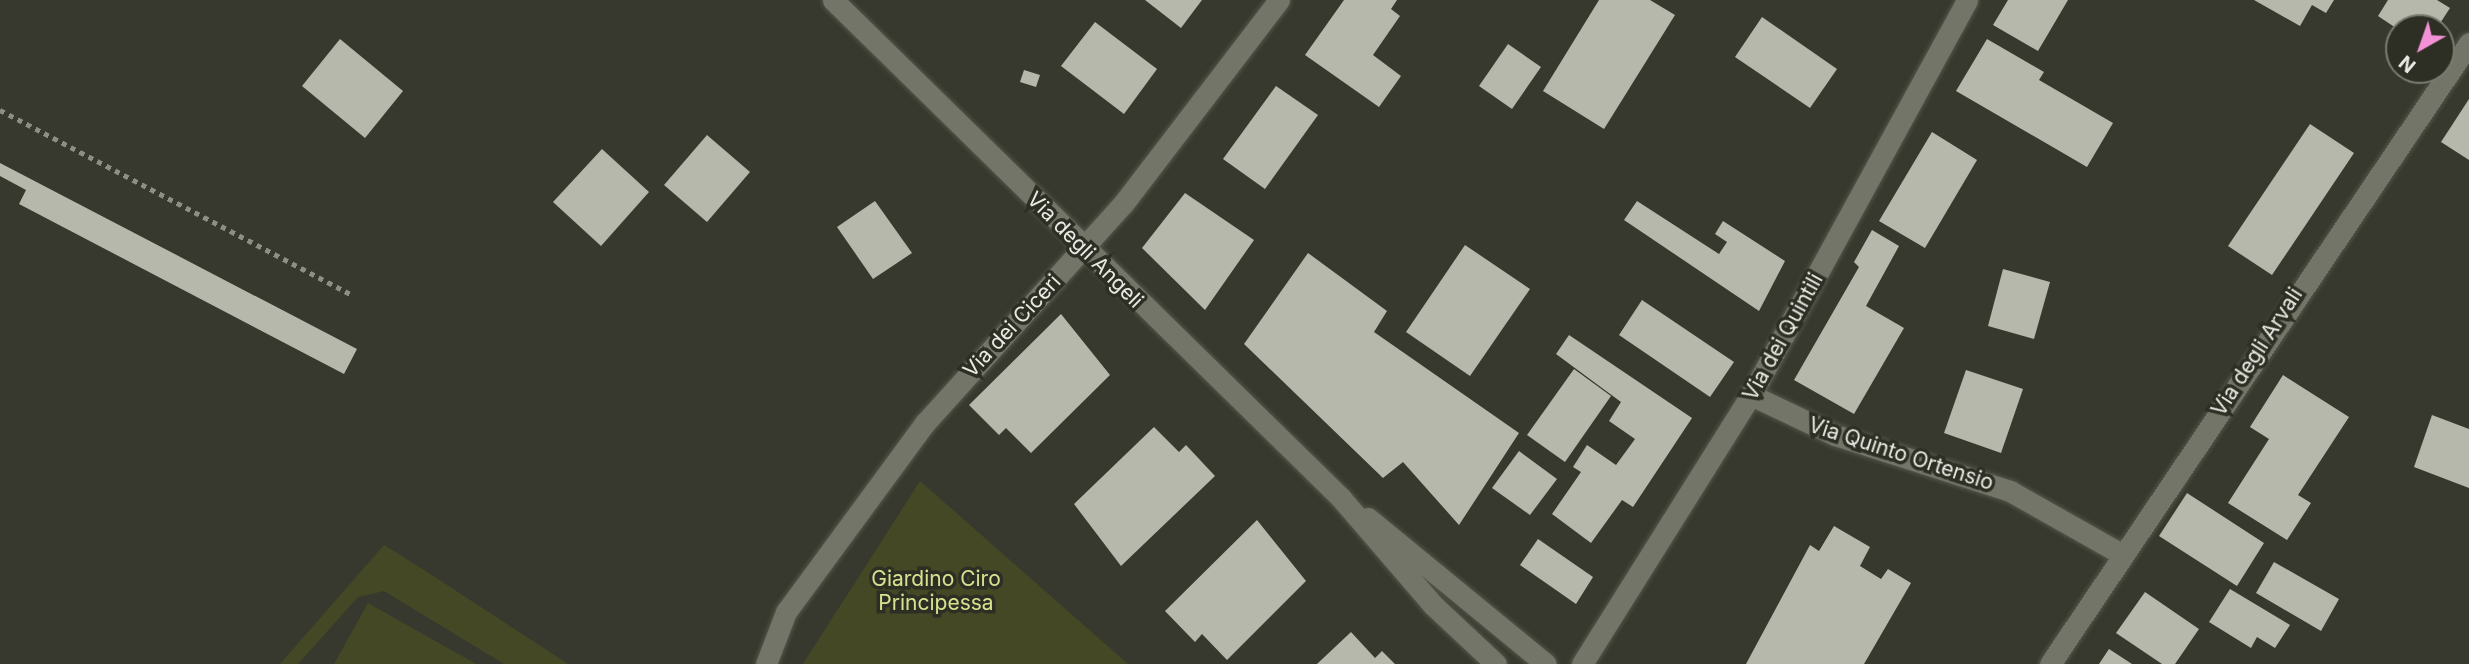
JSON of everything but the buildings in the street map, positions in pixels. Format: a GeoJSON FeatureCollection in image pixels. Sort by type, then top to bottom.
{"type":"FeatureCollection","features":[{"type":"Feature","properties":{"kind":"street","name":"Via degli Angeli"},"geometry":{"type":"LineString","coordinates":[[833,0],[1340,498],[1433,605],[1496,664]]}},
{"type":"Feature","properties":{"kind":"street","name":"Via dei Ciceri"},"geometry":{"type":"LineString","coordinates":[[766,664],[786,612],[919,431],[1085,250],[1279,0]]}},
{"type":"Feature","properties":{"kind":"street","name":"Via dei Quintili"},"geometry":{"type":"LineString","coordinates":[[1583,664],[1751,396],[1967,0]]}},
{"type":"Feature","properties":{"kind":"street","name":"Via degli Arvali"},"geometry":{"type":"LineString","coordinates":[[2050,664],[2469,43]]}},
{"type":"Feature","properties":{"kind":"street","name":"Via Quinto Ortensio"},"geometry":{"type":"LineString","coordinates":[[1751,396],[1835,435],[2010,491],[2123,555]]}},
{"type":"Feature","properties":{"kind":"street","name":"Via degli Angeli"},"geometry":{"type":"LineString","coordinates":[[1340,498],[1546,664]]}},
{"type":"Feature","properties":{"kind":"path"},"geometry":{"type":"LineString","coordinates":[[0,110],[353,295]]}},
{"type":"Feature","properties":{"kind":"green space","name":"Giardino Ciro Principessa"},"geometry":{"type":"Polygon","coordinates":[[[920,481],[1128,664],[803,664],[920,481]]]}},
{"type":"Feature","properties":{"kind":"green space"},"geometry":{"type":"Polygon","coordinates":[[[384,545],[568,664],[504,664],[384,591],[358,597],[298,664],[280,664],[384,545]]]}},
{"type":"Feature","properties":{"kind":"green space"},"geometry":{"type":"Polygon","coordinates":[[[368,603],[476,664],[334,664],[368,603]]]}}]}
